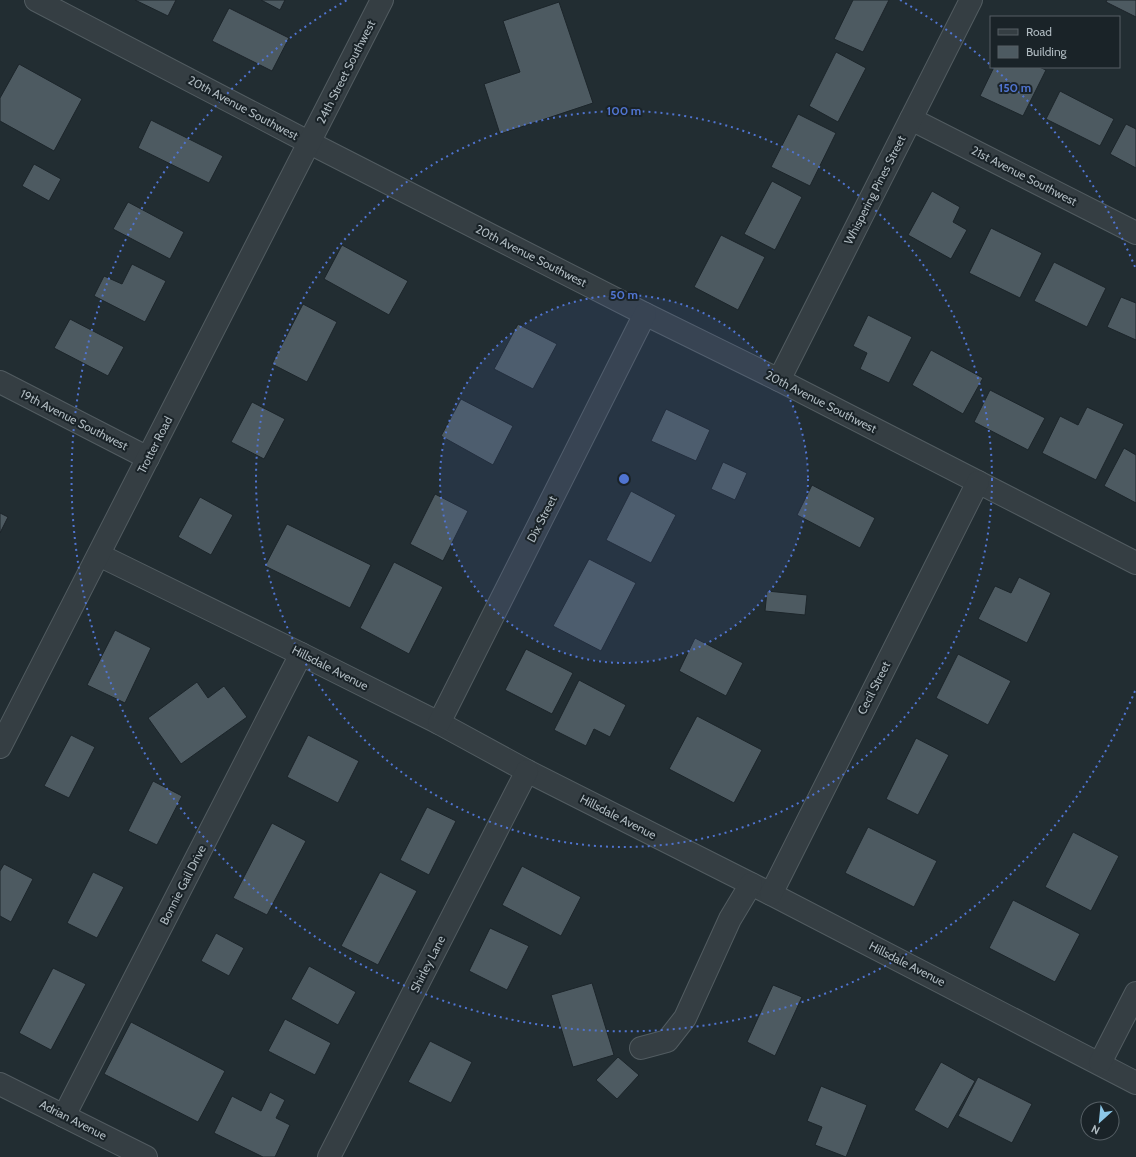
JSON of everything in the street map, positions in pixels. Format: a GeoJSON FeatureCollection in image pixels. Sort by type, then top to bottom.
{"type":"FeatureCollection","features":[{"type":"Feature","properties":{"kind":"street","name":"24th Street Southwest"},"geometry":{"type":"LineString","coordinates":[[310,143],[382,0]]}},
{"type":"Feature","properties":{"kind":"street","name":"Whispering Pines Street"},"geometry":{"type":"LineString","coordinates":[[780,380],[971,0]]}},
{"type":"Feature","properties":{"kind":"street","name":"20th Avenue Southwest"},"geometry":{"type":"LineString","coordinates":[[43,2],[310,143],[645,314],[780,380],[1136,563]]}},
{"type":"Feature","properties":{"kind":"street","name":"21st Avenue Southwest"},"geometry":{"type":"LineString","coordinates":[[911,119],[1136,233]]}},
{"type":"Feature","properties":{"kind":"street","name":"Trotter Road"},"geometry":{"type":"LineString","coordinates":[[0,747],[310,143]]}},
{"type":"Feature","properties":{"kind":"street","name":"Dix Street"},"geometry":{"type":"LineString","coordinates":[[439,723],[645,314]]}},
{"type":"Feature","properties":{"kind":"street","name":"19th Avenue Southwest"},"geometry":{"type":"LineString","coordinates":[[0,382],[148,458]]}},
{"type":"Feature","properties":{"kind":"street","name":"Cecil Street"},"geometry":{"type":"LineString","coordinates":[[771,894],[978,482]]}},
{"type":"Feature","properties":{"kind":"street","name":"Hillsdale Avenue"},"geometry":{"type":"LineString","coordinates":[[99,555],[439,723],[527,771],[771,894],[1100,1063],[1136,1083]]}},
{"type":"Feature","properties":{"kind":"street","name":"Bonnie Gail Drive"},"geometry":{"type":"LineString","coordinates":[[64,1116],[301,654]]}},
{"type":"Feature","properties":{"kind":"street","name":"Shirley Lane"},"geometry":{"type":"LineString","coordinates":[[329,1157],[527,771]]}},
{"type":"Feature","properties":{"kind":"street"},"geometry":{"type":"LineString","coordinates":[[641,1048],[667,1041],[685,1018],[730,919],[751,884]]}},
{"type":"Feature","properties":{"kind":"street"},"geometry":{"type":"LineString","coordinates":[[1100,1063],[1136,993]]}},
{"type":"Feature","properties":{"kind":"street","name":"Adrian Avenue"},"geometry":{"type":"LineString","coordinates":[[0,1084],[146,1157]]}},
{"type":"Feature","properties":{"kind":"building"},"geometry":{"type":"Polygon","coordinates":[[[135,0],[176,0],[168,16],[135,0]]]}},
{"type":"Feature","properties":{"kind":"building"},"geometry":{"type":"Polygon","coordinates":[[[261,0],[285,0],[280,10],[261,0]]]}},
{"type":"Feature","properties":{"kind":"building"},"geometry":{"type":"Polygon","coordinates":[[[853,0],[889,0],[863,52],[834,39],[853,0]]]}},
{"type":"Feature","properties":{"kind":"building"},"geometry":{"type":"Polygon","coordinates":[[[1107,0],[1136,0],[1136,17],[1106,2],[1107,0]]]}},
{"type":"Feature","properties":{"kind":"building"},"geometry":{"type":"Polygon","coordinates":[[[559,2],[593,103],[500,134],[484,84],[520,72],[503,21],[559,2]]]}},
{"type":"Feature","properties":{"kind":"building"},"geometry":{"type":"Polygon","coordinates":[[[229,8],[289,38],[272,71],[212,41],[229,8]]]}},
{"type":"Feature","properties":{"kind":"building"},"geometry":{"type":"Polygon","coordinates":[[[836,52],[866,68],[838,122],[809,106],[836,52]]]}},
{"type":"Feature","properties":{"kind":"building"},"geometry":{"type":"Polygon","coordinates":[[[19,64],[82,99],[54,151],[0,121],[0,98],[19,64]]]}},
{"type":"Feature","properties":{"kind":"building"},"geometry":{"type":"Polygon","coordinates":[[[994,68],[1041,68],[1046,70],[1023,116],[980,96],[994,68]]]}},
{"type":"Feature","properties":{"kind":"building"},"geometry":{"type":"Polygon","coordinates":[[[1060,91],[1114,119],[1100,146],[1046,119],[1060,91]]]}},
{"type":"Feature","properties":{"kind":"building"},"geometry":{"type":"Polygon","coordinates":[[[798,114],[836,133],[810,186],[771,167],[798,114]]]}},
{"type":"Feature","properties":{"kind":"building"},"geometry":{"type":"Polygon","coordinates":[[[151,120],[223,156],[209,183],[138,148],[151,120]]]}},
{"type":"Feature","properties":{"kind":"building"},"geometry":{"type":"Polygon","coordinates":[[[1126,124],[1136,129],[1136,168],[1110,154],[1126,124]]]}},
{"type":"Feature","properties":{"kind":"building"},"geometry":{"type":"Polygon","coordinates":[[[34,164],[61,179],[49,201],[22,186],[34,164]]]}},
{"type":"Feature","properties":{"kind":"building"},"geometry":{"type":"Polygon","coordinates":[[[772,181],[802,197],[775,250],[744,234],[772,181]]]}},
{"type":"Feature","properties":{"kind":"building"},"geometry":{"type":"Polygon","coordinates":[[[932,191],[960,207],[953,222],[967,230],[951,259],[908,235],[932,191]]]}},
{"type":"Feature","properties":{"kind":"building"},"geometry":{"type":"Polygon","coordinates":[[[128,202],[184,232],[170,259],[113,229],[128,202]]]}},
{"type":"Feature","properties":{"kind":"building"},"geometry":{"type":"Polygon","coordinates":[[[991,228],[1042,253],[1020,298],[969,273],[991,228]]]}},
{"type":"Feature","properties":{"kind":"building"},"geometry":{"type":"Polygon","coordinates":[[[721,235],[765,257],[738,310],[694,287],[721,235]]]}},
{"type":"Feature","properties":{"kind":"building"},"geometry":{"type":"Polygon","coordinates":[[[342,245],[408,281],[389,315],[324,279],[342,245]]]}},
{"type":"Feature","properties":{"kind":"building"},"geometry":{"type":"Polygon","coordinates":[[[1054,262],[1106,288],[1087,327],[1034,301],[1054,262]]]}},
{"type":"Feature","properties":{"kind":"building"},"geometry":{"type":"Polygon","coordinates":[[[132,264],[166,281],[145,322],[94,296],[104,276],[122,284],[132,264]]]}},
{"type":"Feature","properties":{"kind":"building"},"geometry":{"type":"Polygon","coordinates":[[[1121,297],[1136,303],[1136,340],[1107,327],[1121,297]]]}},
{"type":"Feature","properties":{"kind":"building"},"geometry":{"type":"Polygon","coordinates":[[[303,304],[337,322],[307,382],[272,364],[303,304]]]}},
{"type":"Feature","properties":{"kind":"building"},"geometry":{"type":"Polygon","coordinates":[[[868,315],[912,337],[889,383],[860,369],[867,353],[853,346],[868,315]]]}},
{"type":"Feature","properties":{"kind":"building"},"geometry":{"type":"Polygon","coordinates":[[[70,319],[124,347],[108,376],[54,348],[70,319]]]}},
{"type":"Feature","properties":{"kind":"building"},"geometry":{"type":"Polygon","coordinates":[[[518,324],[557,344],[533,389],[494,369],[518,324]]]}},
{"type":"Feature","properties":{"kind":"building"},"geometry":{"type":"Polygon","coordinates":[[[931,350],[983,378],[963,414],[912,385],[931,350]]]}},
{"type":"Feature","properties":{"kind":"building"},"geometry":{"type":"Polygon","coordinates":[[[990,390],[1045,418],[1028,450],[974,422],[990,390]]]}},
{"type":"Feature","properties":{"kind":"building"},"geometry":{"type":"Polygon","coordinates":[[[461,399],[513,426],[493,465],[441,436],[461,399]]]}},
{"type":"Feature","properties":{"kind":"building"},"geometry":{"type":"Polygon","coordinates":[[[252,402],[285,419],[264,459],[231,442],[252,402]]]}},
{"type":"Feature","properties":{"kind":"building"},"geometry":{"type":"Polygon","coordinates":[[[1087,407],[1124,424],[1096,480],[1042,453],[1060,416],[1078,425],[1087,407]]]}},
{"type":"Feature","properties":{"kind":"building"},"geometry":{"type":"Polygon","coordinates":[[[666,409],[710,430],[696,461],[651,441],[666,409]]]}},
{"type":"Feature","properties":{"kind":"building"},"geometry":{"type":"Polygon","coordinates":[[[1124,448],[1136,455],[1136,503],[1104,486],[1124,448]]]}},
{"type":"Feature","properties":{"kind":"building"},"geometry":{"type":"Polygon","coordinates":[[[723,462],[747,473],[735,500],[711,489],[723,462]]]}},
{"type":"Feature","properties":{"kind":"building"},"geometry":{"type":"Polygon","coordinates":[[[812,485],[875,518],[860,548],[797,515],[812,485]]]}},
{"type":"Feature","properties":{"kind":"building"},"geometry":{"type":"Polygon","coordinates":[[[631,491],[676,515],[651,563],[606,540],[631,491]]]}},
{"type":"Feature","properties":{"kind":"building"},"geometry":{"type":"Polygon","coordinates":[[[435,494],[468,511],[443,561],[410,544],[435,494]]]}},
{"type":"Feature","properties":{"kind":"building"},"geometry":{"type":"Polygon","coordinates":[[[200,497],[233,515],[211,555],[178,537],[200,497]]]}},
{"type":"Feature","properties":{"kind":"building"},"geometry":{"type":"Polygon","coordinates":[[[0,513],[8,517],[0,533],[0,513]]]}},
{"type":"Feature","properties":{"kind":"building"},"geometry":{"type":"Polygon","coordinates":[[[287,524],[371,565],[350,608],[265,566],[287,524]]]}},
{"type":"Feature","properties":{"kind":"building"},"geometry":{"type":"Polygon","coordinates":[[[589,559],[636,583],[601,651],[553,626],[589,559]]]}},
{"type":"Feature","properties":{"kind":"building"},"geometry":{"type":"Polygon","coordinates":[[[394,562],[443,587],[409,654],[360,628],[394,562]]]}},
{"type":"Feature","properties":{"kind":"building"},"geometry":{"type":"Polygon","coordinates":[[[1019,577],[1051,593],[1027,643],[978,619],[995,586],[1011,593],[1019,577]]]}},
{"type":"Feature","properties":{"kind":"building"},"geometry":{"type":"Polygon","coordinates":[[[767,591],[807,595],[805,615],[765,611],[767,591]]]}},
{"type":"Feature","properties":{"kind":"building"},"geometry":{"type":"Polygon","coordinates":[[[115,630],[151,648],[125,703],[87,685],[115,630]]]}},
{"type":"Feature","properties":{"kind":"building"},"geometry":{"type":"Polygon","coordinates":[[[695,638],[743,663],[726,696],[679,671],[695,638]]]}},
{"type":"Feature","properties":{"kind":"building"},"geometry":{"type":"Polygon","coordinates":[[[526,649],[573,673],[552,714],[505,690],[526,649]]]}},
{"type":"Feature","properties":{"kind":"building"},"geometry":{"type":"Polygon","coordinates":[[[958,654],[1011,681],[988,725],[936,698],[958,654]]]}},
{"type":"Feature","properties":{"kind":"building"},"geometry":{"type":"Polygon","coordinates":[[[579,680],[626,705],[610,737],[594,729],[586,746],[554,730],[579,680]]]}},
{"type":"Feature","properties":{"kind":"building"},"geometry":{"type":"Polygon","coordinates":[[[197,682],[208,698],[224,686],[247,717],[181,764],[148,718],[197,682]]]}},
{"type":"Feature","properties":{"kind":"building"},"geometry":{"type":"Polygon","coordinates":[[[697,716],[762,750],[734,803],[669,769],[697,716]]]}},
{"type":"Feature","properties":{"kind":"building"},"geometry":{"type":"Polygon","coordinates":[[[71,735],[95,747],[69,798],[44,786],[71,735]]]}},
{"type":"Feature","properties":{"kind":"building"},"geometry":{"type":"Polygon","coordinates":[[[308,735],[359,761],[338,803],[287,777],[308,735]]]}},
{"type":"Feature","properties":{"kind":"building"},"geometry":{"type":"Polygon","coordinates":[[[916,738],[949,755],[918,815],[886,799],[916,738]]]}},
{"type":"Feature","properties":{"kind":"building"},"geometry":{"type":"Polygon","coordinates":[[[153,781],[182,796],[157,845],[128,831],[153,781]]]}},
{"type":"Feature","properties":{"kind":"building"},"geometry":{"type":"Polygon","coordinates":[[[427,807],[456,821],[429,875],[400,860],[427,807]]]}},
{"type":"Feature","properties":{"kind":"building"},"geometry":{"type":"Polygon","coordinates":[[[272,823],[306,841],[267,915],[233,898],[272,823]]]}},
{"type":"Feature","properties":{"kind":"building"},"geometry":{"type":"Polygon","coordinates":[[[868,827],[937,861],[914,907],[845,873],[868,827]]]}},
{"type":"Feature","properties":{"kind":"building"},"geometry":{"type":"Polygon","coordinates":[[[1073,832],[1119,856],[1091,911],[1045,887],[1073,832]]]}},
{"type":"Feature","properties":{"kind":"building"},"geometry":{"type":"Polygon","coordinates":[[[4,864],[33,879],[11,922],[0,916],[0,871],[4,864]]]}},
{"type":"Feature","properties":{"kind":"building"},"geometry":{"type":"Polygon","coordinates":[[[522,866],[581,897],[561,936],[502,905],[522,866]]]}},
{"type":"Feature","properties":{"kind":"building"},"geometry":{"type":"Polygon","coordinates":[[[93,872],[124,887],[97,938],[67,923],[93,872]]]}},
{"type":"Feature","properties":{"kind":"building"},"geometry":{"type":"Polygon","coordinates":[[[380,872],[417,891],[378,965],[341,946],[380,872]]]}},
{"type":"Feature","properties":{"kind":"building"},"geometry":{"type":"Polygon","coordinates":[[[1013,900],[1080,934],[1055,982],[989,948],[1013,900]]]}},
{"type":"Feature","properties":{"kind":"building"},"geometry":{"type":"Polygon","coordinates":[[[490,928],[529,946],[507,990],[469,971],[490,928]]]}},
{"type":"Feature","properties":{"kind":"building"},"geometry":{"type":"Polygon","coordinates":[[[216,933],[244,948],[229,976],[201,961],[216,933]]]}},
{"type":"Feature","properties":{"kind":"building"},"geometry":{"type":"Polygon","coordinates":[[[309,966],[356,992],[338,1025],[291,999],[309,966]]]}},
{"type":"Feature","properties":{"kind":"building"},"geometry":{"type":"Polygon","coordinates":[[[53,968],[86,984],[51,1050],[19,1033],[53,968]]]}},
{"type":"Feature","properties":{"kind":"building"},"geometry":{"type":"Polygon","coordinates":[[[592,983],[614,1055],[573,1067],[551,995],[592,983]]]}},
{"type":"Feature","properties":{"kind":"building"},"geometry":{"type":"Polygon","coordinates":[[[773,985],[802,997],[775,1056],[747,1042],[773,985]]]}},
{"type":"Feature","properties":{"kind":"building"},"geometry":{"type":"Polygon","coordinates":[[[285,1019],[331,1043],[315,1075],[268,1051],[285,1019]]]}},
{"type":"Feature","properties":{"kind":"building"},"geometry":{"type":"Polygon","coordinates":[[[131,1022],[225,1071],[198,1122],[104,1074],[131,1022]]]}},
{"type":"Feature","properties":{"kind":"building"},"geometry":{"type":"Polygon","coordinates":[[[430,1041],[472,1062],[451,1103],[408,1082],[430,1041]]]}},
{"type":"Feature","properties":{"kind":"building"},"geometry":{"type":"Polygon","coordinates":[[[618,1057],[639,1075],[617,1099],[596,1080],[618,1057]]]}},
{"type":"Feature","properties":{"kind":"building"},"geometry":{"type":"Polygon","coordinates":[[[941,1062],[975,1081],[948,1129],[914,1110],[941,1062]]]}},
{"type":"Feature","properties":{"kind":"building"},"geometry":{"type":"Polygon","coordinates":[[[978,1077],[1032,1104],[1012,1143],[958,1116],[978,1077]]]}},
{"type":"Feature","properties":{"kind":"building"},"geometry":{"type":"Polygon","coordinates":[[[821,1086],[867,1105],[846,1157],[815,1145],[822,1127],[807,1121],[821,1086]]]}},
{"type":"Feature","properties":{"kind":"building"},"geometry":{"type":"Polygon","coordinates":[[[270,1092],[285,1100],[276,1118],[290,1125],[275,1157],[263,1157],[214,1133],[232,1096],[261,1111],[270,1092]]]}}]}
